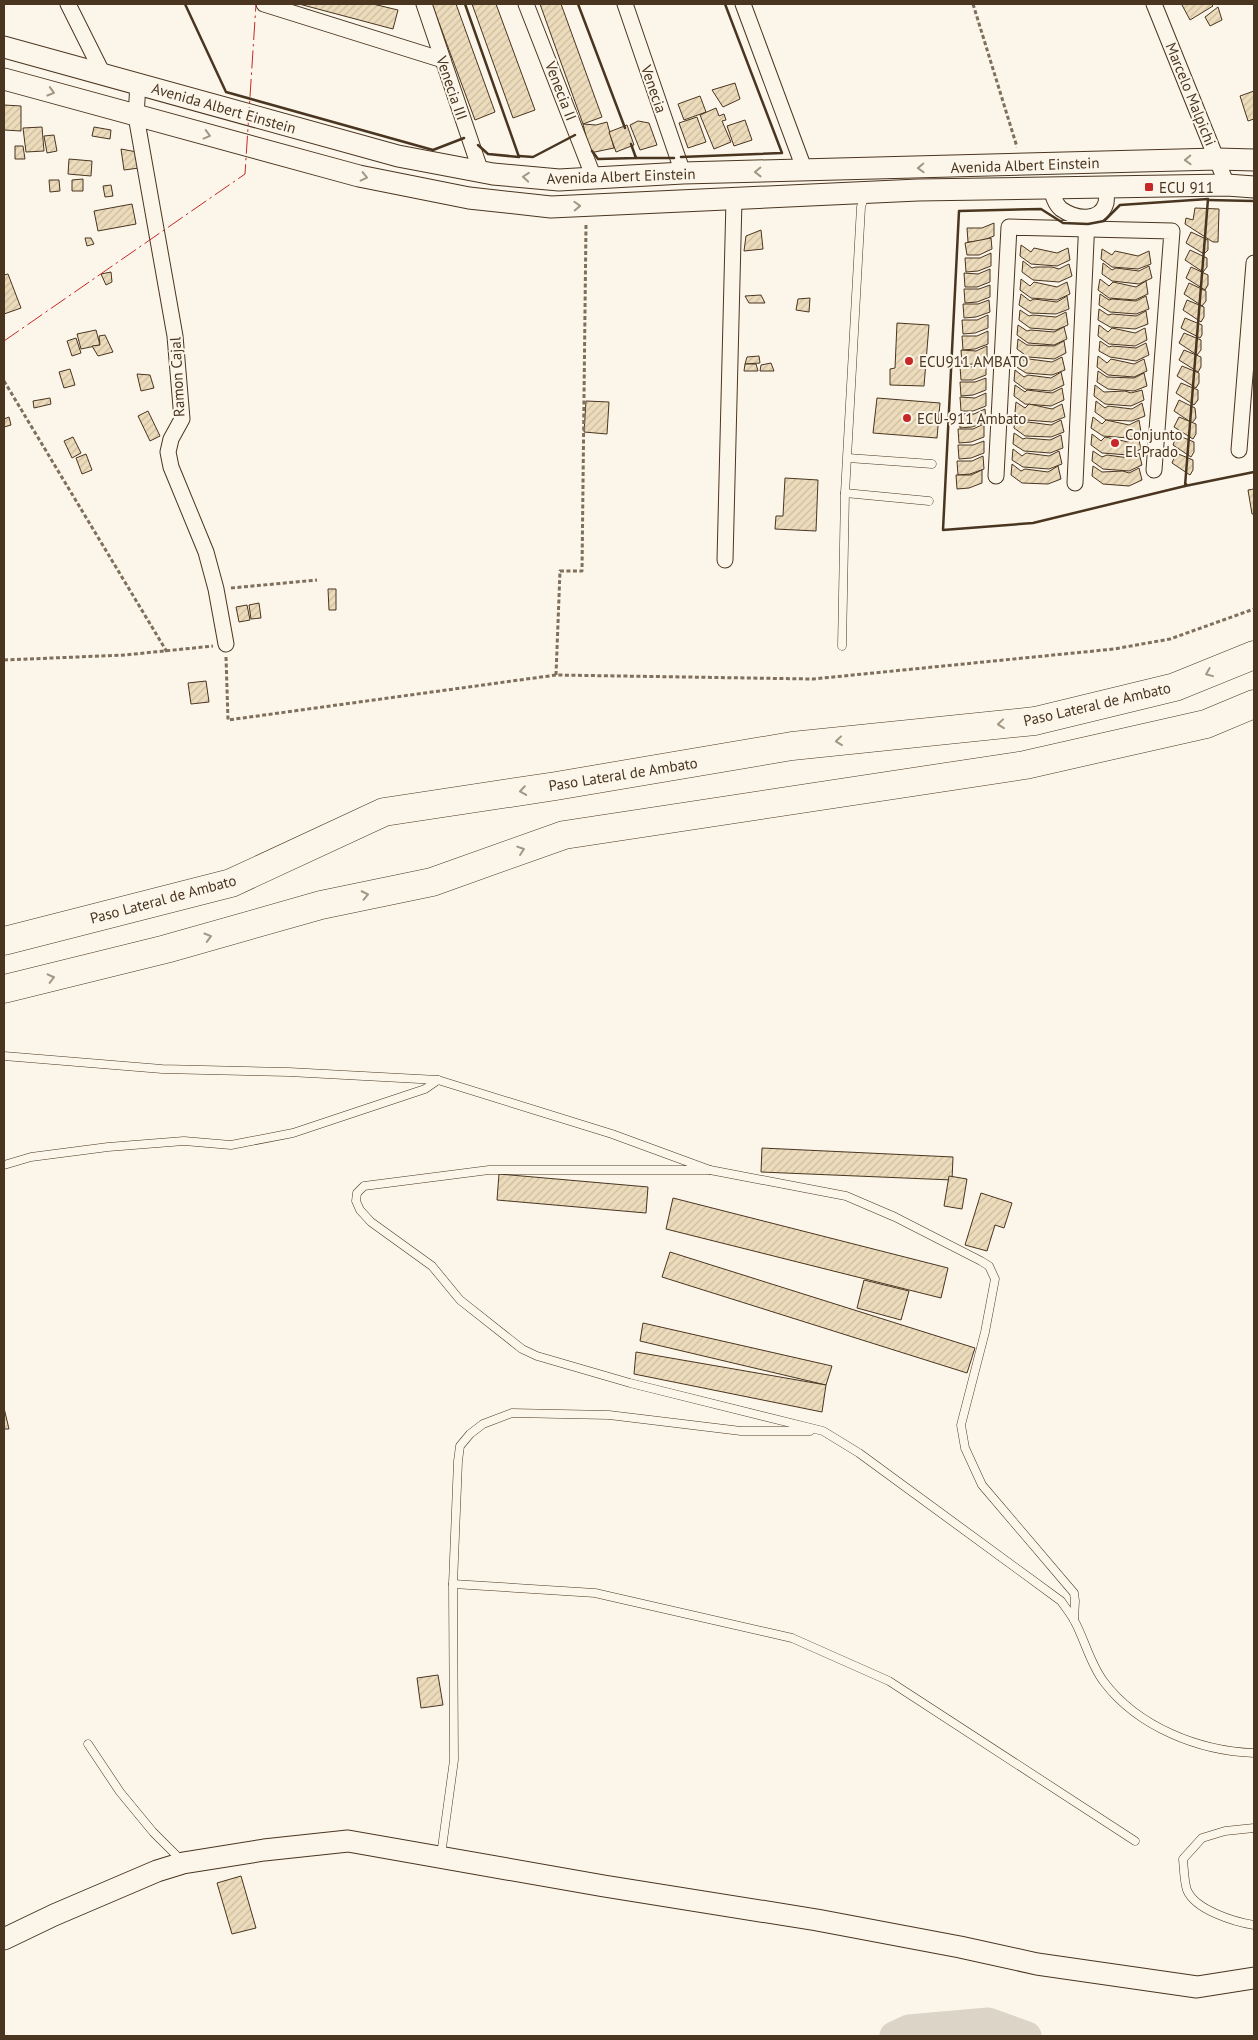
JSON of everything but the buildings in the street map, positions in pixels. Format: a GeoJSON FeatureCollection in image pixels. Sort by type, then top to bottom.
{"type":"FeatureCollection","features":[{"type":"Feature","properties":{"kind":"highway","name":"Paso Lateral de Ambato"},"geometry":{"type":"LineString","coordinates":[[4,941],[231,883],[384,812],[792,746],[1035,721],[1175,687],[1254,655]]}},
{"type":"Feature","properties":{"kind":"highway"},"geometry":{"type":"LineString","coordinates":[[4,989],[166,949],[321,905],[432,882],[564,835],[1025,765],[1206,724],[1254,704]]}},
{"type":"Feature","properties":{"kind":"street"},"geometry":{"type":"LineString","coordinates":[[68,4],[103,74]]}},
{"type":"Feature","properties":{"kind":"street"},"geometry":{"type":"LineString","coordinates":[[264,4],[443,60]]}},
{"type":"Feature","properties":{"kind":"street","name":"Venecia III"},"geometry":{"type":"LineString","coordinates":[[424,4],[481,172]]}},
{"type":"Feature","properties":{"kind":"street","name":"Venecia II"},"geometry":{"type":"LineString","coordinates":[[526,4],[594,178]]}},
{"type":"Feature","properties":{"kind":"street","name":"Venecia"},"geometry":{"type":"LineString","coordinates":[[625,4],[683,173]]}},
{"type":"Feature","properties":{"kind":"street"},"geometry":{"type":"LineString","coordinates":[[744,4],[805,171]]}},
{"type":"Feature","properties":{"kind":"street","name":"Marcelo Malpichi"},"geometry":{"type":"LineString","coordinates":[[1154,4],[1228,185]]}},
{"type":"Feature","properties":{"kind":"street","name":"Avenida Albert Einstein"},"geometry":{"type":"LineString","coordinates":[[4,47],[398,156],[481,172],[559,180],[683,173],[1217,159],[1254,160]]}},
{"type":"Feature","properties":{"kind":"street","name":"Avenida Albert Einstein"},"geometry":{"type":"LineString","coordinates":[[4,79],[359,176],[469,198],[551,207],[865,193],[1228,185],[1254,187]]}},
{"type":"Feature","properties":{"kind":"street","name":"Ramon Cajal"},"geometry":{"type":"LineString","coordinates":[[138,84],[136,116],[175,336],[182,419],[171,439],[168,452],[171,467],[206,552],[216,589],[226,644]]}},
{"type":"Feature","properties":{"kind":"street"},"geometry":{"type":"LineString","coordinates":[[864,169],[865,193]]}},
{"type":"Feature","properties":{"kind":"street"},"geometry":{"type":"LineString","coordinates":[[1075,482],[1088,223],[1102,211],[1106,202],[1106,187]]}},
{"type":"Feature","properties":{"kind":"street"},"geometry":{"type":"LineString","coordinates":[[1051,188],[1054,200],[1060,208],[1088,223]]}},
{"type":"Feature","properties":{"kind":"street"},"geometry":{"type":"LineString","coordinates":[[725,560],[734,200]]}},
{"type":"Feature","properties":{"kind":"street"},"geometry":{"type":"LineString","coordinates":[[996,476],[1009,227],[1088,223],[1172,231],[1154,470]]}},
{"type":"Feature","properties":{"kind":"street"},"geometry":{"type":"LineString","coordinates":[[1239,450],[1254,263]]}},
{"type":"Feature","properties":{"kind":"street"},"geometry":{"type":"LineString","coordinates":[[4,1939],[54,1915],[157,1871],[184,1863],[264,1850],[348,1841],[604,1886],[817,1920],[960,1947],[1037,1964],[1197,1987],[1254,1978]]}},
{"type":"Feature","properties":{"kind":"lane"},"geometry":{"type":"LineString","coordinates":[[842,646],[845,493],[861,207],[865,193]]}},
{"type":"Feature","properties":{"kind":"lane"},"geometry":{"type":"LineString","coordinates":[[848,458],[932,464]]}},
{"type":"Feature","properties":{"kind":"lane"},"geometry":{"type":"LineString","coordinates":[[845,493],[929,501]]}},
{"type":"Feature","properties":{"kind":"lane"},"geometry":{"type":"LineString","coordinates":[[4,1056],[162,1069],[289,1072],[438,1080],[612,1134],[710,1170],[846,1196],[895,1217],[981,1260],[989,1266],[995,1279],[961,1425],[965,1448],[982,1485],[1074,1593],[1074,1620]]}},
{"type":"Feature","properties":{"kind":"lane"},"geometry":{"type":"LineString","coordinates":[[4,1165],[31,1157],[108,1147],[184,1141],[230,1145],[293,1133],[425,1089],[438,1080]]}},
{"type":"Feature","properties":{"kind":"lane"},"geometry":{"type":"LineString","coordinates":[[710,1170],[489,1170],[364,1186],[357,1193],[356,1201],[360,1210],[371,1222],[432,1266],[460,1300],[522,1349],[537,1356],[630,1383],[823,1431],[859,1453],[1061,1601],[1074,1620],[1103,1682],[1131,1709],[1166,1732],[1201,1745],[1235,1752],[1254,1753]]}},
{"type":"Feature","properties":{"kind":"lane"},"geometry":{"type":"LineString","coordinates":[[440,1857],[454,1760],[453,1584],[458,1461],[460,1446],[470,1434],[483,1424],[512,1413],[608,1415],[741,1431],[823,1431]]}},
{"type":"Feature","properties":{"kind":"lane"},"geometry":{"type":"LineString","coordinates":[[453,1584],[595,1593],[792,1638],[889,1681],[1136,1841]]}},
{"type":"Feature","properties":{"kind":"lane"},"geometry":{"type":"LineString","coordinates":[[88,1744],[120,1792],[153,1832],[184,1863]]}},
{"type":"Feature","properties":{"kind":"lane"},"geometry":{"type":"LineString","coordinates":[[1254,1828],[1225,1831],[1202,1838],[1183,1859],[1187,1890],[1195,1902],[1240,1923],[1254,1925]]}},
{"type":"Feature","properties":{"kind":"path"},"geometry":{"type":"LineString","coordinates":[[973,4],[1022,165]]}},
{"type":"Feature","properties":{"kind":"path"},"geometry":{"type":"LineString","coordinates":[[556,675],[560,571],[582,571],[587,206]]}},
{"type":"Feature","properties":{"kind":"path"},"geometry":{"type":"LineString","coordinates":[[4,381],[167,652]]}},
{"type":"Feature","properties":{"kind":"path"},"geometry":{"type":"LineString","coordinates":[[216,589],[317,580]]}},
{"type":"Feature","properties":{"kind":"path"},"geometry":{"type":"LineString","coordinates":[[4,660],[125,656],[226,644],[228,720],[556,675],[822,678],[1114,649],[1170,639],[1254,608]]}},
{"type":"Feature","properties":{"kind":"waterway"},"geometry":{"type":"LineString","coordinates":[[894,2036],[909,2029],[988,2022],[1027,2036]]}},
{"type":"Feature","properties":{"kind":"wall"},"geometry":{"type":"LineString","coordinates":[[185,4],[226,92],[433,150],[464,138]]}},
{"type":"Feature","properties":{"kind":"wall"},"geometry":{"type":"LineString","coordinates":[[465,4],[519,157],[488,154],[478,145]]}},
{"type":"Feature","properties":{"kind":"wall"},"geometry":{"type":"LineString","coordinates":[[578,4],[625,128]]}},
{"type":"Feature","properties":{"kind":"wall"},"geometry":{"type":"LineString","coordinates":[[681,157],[782,153],[725,4]]}},
{"type":"Feature","properties":{"kind":"wall"},"geometry":{"type":"LineString","coordinates":[[519,156],[533,157],[575,135]]}},
{"type":"Feature","properties":{"kind":"wall"},"geometry":{"type":"LineString","coordinates":[[631,144],[636,158],[674,158]]}},
{"type":"Feature","properties":{"kind":"wall"},"geometry":{"type":"LineString","coordinates":[[592,151],[598,159],[636,158],[635,156]]}},
{"type":"Feature","properties":{"kind":"wall"},"geometry":{"type":"LineString","coordinates":[[1208,199],[1185,486],[1033,523],[943,530],[959,211],[1041,209],[1063,223],[1088,224],[1104,221],[1120,205],[1208,199]]}},
{"type":"Feature","properties":{"kind":"wall"},"geometry":{"type":"LineString","coordinates":[[1208,200],[1254,201]]}},
{"type":"Feature","properties":{"kind":"wall"},"geometry":{"type":"LineString","coordinates":[[1186,484],[1185,486],[1254,472]]}},
{"type":"Feature","properties":{"kind":"power"},"geometry":{"type":"LineString","coordinates":[[4,341],[245,174],[256,4]]}},
{"type":"Feature","properties":{"kind":"place","name":"ECU 911"},"geometry":{"type":"Point","coordinates":[1149,187]}},
{"type":"Feature","properties":{"kind":"place","name":"ECU911 AMBATO"},"geometry":{"type":"Point","coordinates":[909,361]}},
{"type":"Feature","properties":{"kind":"place","name":"ECU-911 Ambato"},"geometry":{"type":"Point","coordinates":[907,418]}},
{"type":"Feature","properties":{"kind":"place","name":"Conjunto El Prado"},"geometry":{"type":"Point","coordinates":[1115,443]}}]}
